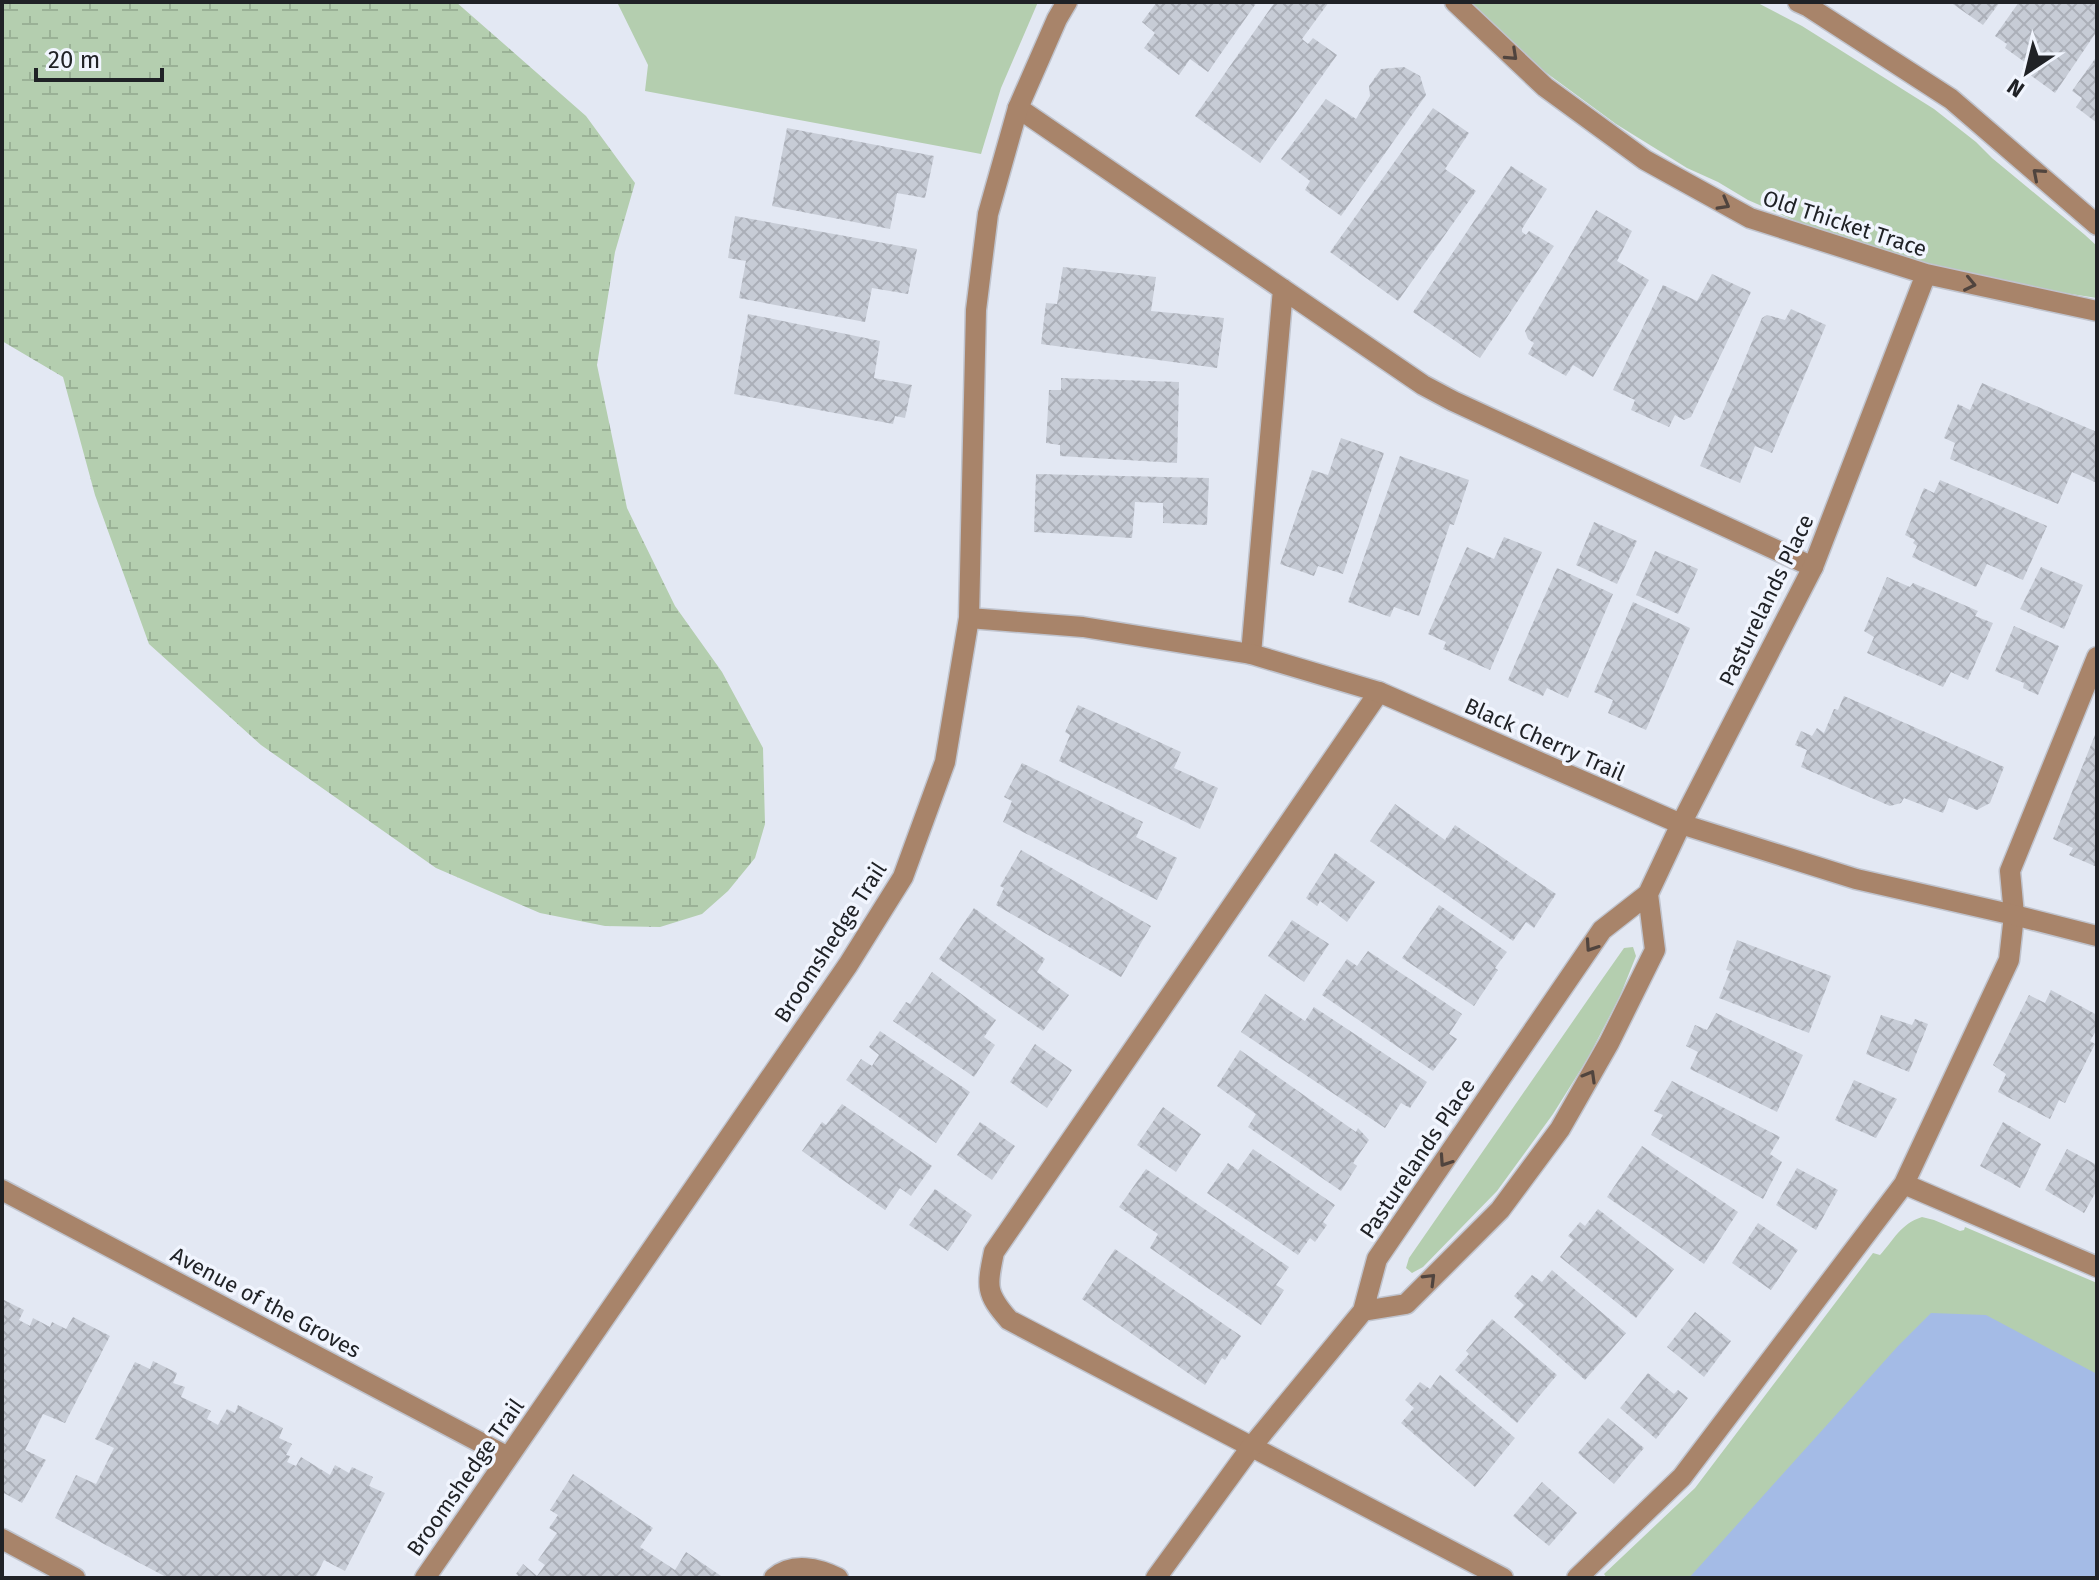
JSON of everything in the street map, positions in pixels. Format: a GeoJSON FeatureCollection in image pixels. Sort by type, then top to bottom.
{"type":"FeatureCollection","features":[{"type":"Feature","properties":{"kind":"street","name":"Broomshedge Trail"},"geometry":{"type":"LineString","coordinates":[[425,1578],[848,965],[903,877],[945,762],[969,618],[976,310],[988,214],[1018,108],[1067,2]]}},
{"type":"Feature","properties":{"kind":"street","name":"Old Thicket Trace"},"geometry":{"type":"LineString","coordinates":[[1455,2],[1545,87],[1645,160],[1750,218],[1926,274],[2097,311]]}},
{"type":"Feature","properties":{"kind":"street"},"geometry":{"type":"LineString","coordinates":[[1806,4],[1951,99],[2097,225]]}},
{"type":"Feature","properties":{"kind":"street"},"geometry":{"type":"LineString","coordinates":[[1018,108],[1423,385],[1813,567]]}},
{"type":"Feature","properties":{"kind":"street","name":"Pasturelands Place"},"geometry":{"type":"LineString","coordinates":[[1156,1578],[1252,1446],[1363,1311],[1377,1259],[1602,930],[1648,894],[1813,567],[1926,274]]}},
{"type":"Feature","properties":{"kind":"street"},"geometry":{"type":"LineString","coordinates":[[1251,654],[1283,289]]}},
{"type":"Feature","properties":{"kind":"street","name":"Black Cherry Trail"},"geometry":{"type":"LineString","coordinates":[[969,618],[1083,627],[1251,654],[1379,692],[1681,824],[1856,879],[2097,936]]}},
{"type":"Feature","properties":{"kind":"street"},"geometry":{"type":"LineString","coordinates":[[1577,1578],[1682,1477],[1904,1184],[2009,960],[2014,915],[2010,871],[2097,657]]}},
{"type":"Feature","properties":{"kind":"street"},"geometry":{"type":"LineString","coordinates":[[1379,692],[994,1252],[988,1282],[995,1304],[1009,1320],[1503,1578]]}},
{"type":"Feature","properties":{"kind":"street"},"geometry":{"type":"LineString","coordinates":[[1363,1311],[1406,1304],[1500,1210],[1560,1129],[1609,1043],[1655,950],[1648,894]]}},
{"type":"Feature","properties":{"kind":"street"},"geometry":{"type":"LineString","coordinates":[[1904,1184],[2097,1267]]}},
{"type":"Feature","properties":{"kind":"street","name":"Avenue of the Groves"},"geometry":{"type":"LineString","coordinates":[[2,1190],[508,1457]]}},
{"type":"Feature","properties":{"kind":"street"},"geometry":{"type":"LineString","coordinates":[[2,1539],[75,1578]]}},
{"type":"Feature","properties":{"kind":"street"},"geometry":{"type":"LineString","coordinates":[[774,1578],[794,1568],[822,1570],[838,1578]]}},
{"type":"Feature","properties":{"kind":"green space"},"geometry":{"type":"Polygon","coordinates":[[[2,2],[456,2],[586,116],[635,183],[615,252],[597,365],[627,508],[675,606],[722,672],[763,748],[765,824],[755,858],[728,891],[702,914],[660,927],[605,926],[540,913],[436,868],[261,745],[149,644],[95,495],[63,377],[2,341],[2,2]]]}},
{"type":"Feature","properties":{"kind":"green space"},"geometry":{"type":"Polygon","coordinates":[[[617,2],[1038,2],[1001,88],[981,154],[645,91],[648,65],[617,2]]]}},
{"type":"Feature","properties":{"kind":"green space"},"geometry":{"type":"Polygon","coordinates":[[[1465,2],[1756,2],[1802,26],[1934,109],[2085,235],[2097,246],[2097,298],[2025,287],[1921,264],[1823,233],[1748,200],[1687,168],[1616,124],[1537,66],[1465,2]]]}},
{"type":"Feature","properties":{"kind":"green space"},"geometry":{"type":"Polygon","coordinates":[[[1633,947],[1636,956],[1620,996],[1588,1058],[1553,1114],[1497,1191],[1423,1267],[1412,1273],[1406,1268],[1409,1258],[1624,948],[1633,947]]]}},
{"type":"Feature","properties":{"kind":"green space"},"geometry":{"type":"Polygon","coordinates":[[[1922,1217],[1960,1231],[1965,1227],[2097,1283],[2097,1578],[1607,1578],[1604,1574],[1695,1488],[1873,1253],[1880,1255],[1903,1228],[1922,1217]]]}},
{"type":"Feature","properties":{"kind":"water"},"geometry":{"type":"Polygon","coordinates":[[[1931,1313],[1986,1315],[2097,1374],[2097,1578],[1689,1578],[1898,1346],[1931,1313]]]}},
{"type":"Feature","properties":{"kind":"building"},"geometry":{"type":"Polygon","coordinates":[[[1157,2],[1257,2],[1208,72],[1190,59],[1179,75],[1144,48],[1155,33],[1142,22],[1157,2]]]}},
{"type":"Feature","properties":{"kind":"building"},"geometry":{"type":"Polygon","coordinates":[[[1275,2],[1329,2],[1302,39],[1308,44],[1313,38],[1337,55],[1260,163],[1195,116],[1275,2]]]}},
{"type":"Feature","properties":{"kind":"building"},"geometry":{"type":"Polygon","coordinates":[[[1950,2],[2000,2],[1983,25],[1950,2]]]}},
{"type":"Feature","properties":{"kind":"building"},"geometry":{"type":"Polygon","coordinates":[[[2019,2],[2097,2],[2097,31],[2055,93],[2022,69],[2026,63],[2005,48],[2007,44],[1995,36],[2019,2]]]}},
{"type":"Feature","properties":{"kind":"building"},"geometry":{"type":"Polygon","coordinates":[[[2097,56],[2097,123],[2076,107],[2082,98],[2072,91],[2097,56]]]}},
{"type":"Feature","properties":{"kind":"building"},"geometry":{"type":"Polygon","coordinates":[[[1404,67],[1420,76],[1426,95],[1341,216],[1305,190],[1310,181],[1281,159],[1326,99],[1356,119],[1370,96],[1369,86],[1381,69],[1404,67]]]}},
{"type":"Feature","properties":{"kind":"building"},"geometry":{"type":"Polygon","coordinates":[[[1433,108],[1469,133],[1445,169],[1476,191],[1398,301],[1330,252],[1433,108]]]}},
{"type":"Feature","properties":{"kind":"building"},"geometry":{"type":"Polygon","coordinates":[[[787,128],[934,156],[925,198],[897,193],[890,229],[772,206],[787,128]]]}},
{"type":"Feature","properties":{"kind":"building"},"geometry":{"type":"Polygon","coordinates":[[[1511,166],[1547,189],[1522,232],[1526,235],[1529,231],[1554,246],[1480,358],[1413,312],[1511,166]]]}},
{"type":"Feature","properties":{"kind":"building"},"geometry":{"type":"Polygon","coordinates":[[[1596,210],[1632,231],[1617,261],[1649,280],[1593,377],[1573,365],[1566,376],[1528,354],[1534,343],[1525,331],[1596,210]]]}},
{"type":"Feature","properties":{"kind":"building"},"geometry":{"type":"Polygon","coordinates":[[[735,216],[917,249],[908,294],[872,288],[865,322],[739,298],[746,261],[728,258],[735,216]]]}},
{"type":"Feature","properties":{"kind":"building"},"geometry":{"type":"Polygon","coordinates":[[[1063,267],[1156,277],[1151,311],[1224,318],[1217,368],[1041,344],[1046,303],[1057,304],[1063,267]]]}},
{"type":"Feature","properties":{"kind":"building"},"geometry":{"type":"Polygon","coordinates":[[[1712,274],[1751,292],[1691,417],[1684,420],[1675,415],[1669,427],[1631,410],[1635,400],[1613,390],[1663,285],[1697,301],[1712,274]]]}},
{"type":"Feature","properties":{"kind":"building"},"geometry":{"type":"Polygon","coordinates":[[[1791,309],[1826,325],[1772,453],[1755,446],[1740,483],[1700,466],[1762,318],[1767,315],[1785,320],[1791,309]]]}},
{"type":"Feature","properties":{"kind":"building"},"geometry":{"type":"Polygon","coordinates":[[[748,314],[880,341],[874,378],[912,385],[905,418],[895,416],[893,424],[734,394],[748,314]]]}},
{"type":"Feature","properties":{"kind":"building"},"geometry":{"type":"Polygon","coordinates":[[[1061,378],[1179,382],[1177,463],[1060,456],[1060,445],[1046,443],[1049,390],[1061,390],[1061,378]]]}},
{"type":"Feature","properties":{"kind":"building"},"geometry":{"type":"Polygon","coordinates":[[[1982,383],[2097,432],[2097,483],[2072,472],[2058,504],[1950,459],[1955,443],[1944,438],[1958,404],[1970,410],[1982,383]]]}},
{"type":"Feature","properties":{"kind":"building"},"geometry":{"type":"Polygon","coordinates":[[[1341,438],[1384,453],[1343,574],[1318,566],[1314,576],[1280,564],[1312,470],[1328,475],[1341,438]]]}},
{"type":"Feature","properties":{"kind":"building"},"geometry":{"type":"Polygon","coordinates":[[[1400,456],[1469,480],[1454,525],[1450,524],[1419,616],[1394,607],[1390,617],[1348,602],[1400,456]]]}},
{"type":"Feature","properties":{"kind":"building"},"geometry":{"type":"Polygon","coordinates":[[[1036,474],[1209,478],[1207,525],[1163,523],[1163,503],[1135,502],[1132,538],[1034,532],[1036,474]]]}},
{"type":"Feature","properties":{"kind":"building"},"geometry":{"type":"Polygon","coordinates":[[[1940,480],[2047,526],[2023,580],[1987,564],[1976,587],[1912,557],[1917,546],[1913,543],[1915,540],[1905,535],[1924,488],[1934,493],[1940,480]]]}},
{"type":"Feature","properties":{"kind":"building"},"geometry":{"type":"Polygon","coordinates":[[[1594,522],[1637,541],[1617,584],[1576,565],[1594,522]]]}},
{"type":"Feature","properties":{"kind":"building"},"geometry":{"type":"Polygon","coordinates":[[[1504,537],[1542,552],[1490,670],[1443,649],[1446,642],[1428,634],[1467,547],[1494,559],[1504,537]]]}},
{"type":"Feature","properties":{"kind":"building"},"geometry":{"type":"Polygon","coordinates":[[[1655,551],[1698,569],[1678,614],[1636,595],[1655,551]]]}},
{"type":"Feature","properties":{"kind":"building"},"geometry":{"type":"Polygon","coordinates":[[[2041,567],[2083,585],[2064,629],[2020,609],[2041,567]]]}},
{"type":"Feature","properties":{"kind":"building"},"geometry":{"type":"Polygon","coordinates":[[[1557,568],[1613,594],[1568,698],[1547,688],[1543,696],[1508,680],[1557,568]]]}},
{"type":"Feature","properties":{"kind":"building"},"geometry":{"type":"Polygon","coordinates":[[[1887,577],[1910,587],[1913,583],[1978,611],[1975,616],[1993,623],[1968,680],[1951,672],[1943,687],[1867,653],[1874,637],[1864,631],[1887,577]]]}},
{"type":"Feature","properties":{"kind":"building"},"geometry":{"type":"Polygon","coordinates":[[[1633,602],[1690,628],[1646,730],[1608,713],[1613,700],[1594,692],[1633,602]]]}},
{"type":"Feature","properties":{"kind":"building"},"geometry":{"type":"Polygon","coordinates":[[[2014,626],[2059,646],[2038,695],[2023,688],[2024,683],[1995,671],[2014,626]]]}},
{"type":"Feature","properties":{"kind":"building"},"geometry":{"type":"Polygon","coordinates":[[[1844,696],[2004,767],[1990,803],[1977,810],[1949,798],[1943,813],[1904,798],[1901,803],[1890,806],[1801,767],[1807,750],[1795,745],[1801,731],[1812,736],[1817,728],[1824,733],[1834,709],[1838,710],[1844,696]]]}},
{"type":"Feature","properties":{"kind":"building"},"geometry":{"type":"Polygon","coordinates":[[[1078,705],[1181,752],[1174,768],[1218,788],[1200,829],[1059,761],[1070,735],[1065,732],[1078,705]]]}},
{"type":"Feature","properties":{"kind":"building"},"geometry":{"type":"Polygon","coordinates":[[[2097,730],[2097,867],[2069,855],[2073,848],[2053,839],[2097,730]]]}},
{"type":"Feature","properties":{"kind":"building"},"geometry":{"type":"Polygon","coordinates":[[[1022,763],[1143,822],[1136,837],[1177,858],[1157,900],[1003,822],[1012,801],[1004,797],[1022,763]]]}},
{"type":"Feature","properties":{"kind":"building"},"geometry":{"type":"Polygon","coordinates":[[[1395,804],[1445,840],[1455,825],[1556,894],[1534,928],[1526,922],[1513,941],[1370,841],[1395,804]]]}},
{"type":"Feature","properties":{"kind":"building"},"geometry":{"type":"Polygon","coordinates":[[[1021,850],[1151,926],[1121,977],[996,905],[1004,888],[1000,886],[1021,850]]]}},
{"type":"Feature","properties":{"kind":"building"},"geometry":{"type":"Polygon","coordinates":[[[1335,853],[1375,882],[1347,922],[1320,901],[1317,906],[1306,898],[1335,853]]]}},
{"type":"Feature","properties":{"kind":"building"},"geometry":{"type":"Polygon","coordinates":[[[1439,905],[1507,952],[1474,1006],[1402,958],[1439,905]]]}},
{"type":"Feature","properties":{"kind":"building"},"geometry":{"type":"Polygon","coordinates":[[[974,908],[1045,959],[1037,972],[1069,995],[1043,1031],[939,959],[974,908]]]}},
{"type":"Feature","properties":{"kind":"building"},"geometry":{"type":"Polygon","coordinates":[[[1292,920],[1329,944],[1304,982],[1268,956],[1292,920]]]}},
{"type":"Feature","properties":{"kind":"building"},"geometry":{"type":"Polygon","coordinates":[[[1737,940],[1831,976],[1809,1033],[1719,998],[1730,971],[1726,970],[1737,940]]]}},
{"type":"Feature","properties":{"kind":"building"},"geometry":{"type":"Polygon","coordinates":[[[1368,951],[1462,1014],[1449,1034],[1457,1039],[1433,1071],[1322,995],[1347,959],[1357,966],[1368,951]]]}},
{"type":"Feature","properties":{"kind":"building"},"geometry":{"type":"Polygon","coordinates":[[[932,972],[996,1020],[984,1037],[995,1045],[974,1077],[893,1021],[906,1002],[910,1004],[932,972]]]}},
{"type":"Feature","properties":{"kind":"building"},"geometry":{"type":"Polygon","coordinates":[[[2051,990],[2097,1015],[2097,1029],[2090,1041],[2095,1044],[2065,1103],[2059,1100],[2050,1119],[1998,1092],[2006,1074],[1993,1065],[2029,995],[2045,1003],[2051,990]]]}},
{"type":"Feature","properties":{"kind":"building"},"geometry":{"type":"Polygon","coordinates":[[[1265,994],[1305,1021],[1314,1007],[1427,1082],[1410,1108],[1401,1103],[1385,1128],[1241,1032],[1265,994]]]}},
{"type":"Feature","properties":{"kind":"building"},"geometry":{"type":"Polygon","coordinates":[[[1716,1013],[1803,1055],[1777,1112],[1690,1069],[1698,1052],[1686,1046],[1695,1025],[1707,1030],[1716,1013]]]}},
{"type":"Feature","properties":{"kind":"building"},"geometry":{"type":"Polygon","coordinates":[[[1881,1015],[1912,1025],[1915,1019],[1928,1024],[1909,1072],[1866,1054],[1881,1015]]]}},
{"type":"Feature","properties":{"kind":"building"},"geometry":{"type":"Polygon","coordinates":[[[880,1031],[970,1092],[936,1143],[846,1080],[861,1059],[872,1066],[879,1055],[869,1047],[880,1031]]]}},
{"type":"Feature","properties":{"kind":"building"},"geometry":{"type":"Polygon","coordinates":[[[1035,1044],[1072,1070],[1047,1108],[1010,1082],[1035,1044]]]}},
{"type":"Feature","properties":{"kind":"building"},"geometry":{"type":"Polygon","coordinates":[[[1240,1050],[1356,1132],[1358,1128],[1369,1140],[1353,1163],[1357,1166],[1341,1191],[1248,1127],[1256,1114],[1217,1086],[1240,1050]]]}},
{"type":"Feature","properties":{"kind":"building"},"geometry":{"type":"Polygon","coordinates":[[[1854,1080],[1897,1099],[1876,1138],[1835,1120],[1854,1080]]]}},
{"type":"Feature","properties":{"kind":"building"},"geometry":{"type":"Polygon","coordinates":[[[1672,1081],[1780,1137],[1770,1154],[1782,1162],[1763,1199],[1651,1135],[1663,1115],[1654,1111],[1672,1081]]]}},
{"type":"Feature","properties":{"kind":"building"},"geometry":{"type":"Polygon","coordinates":[[[842,1104],[932,1166],[911,1196],[900,1188],[885,1210],[802,1151],[822,1122],[826,1125],[842,1104]]]}},
{"type":"Feature","properties":{"kind":"building"},"geometry":{"type":"Polygon","coordinates":[[[1163,1107],[1201,1134],[1176,1172],[1137,1145],[1163,1107]]]}},
{"type":"Feature","properties":{"kind":"building"},"geometry":{"type":"Polygon","coordinates":[[[980,1122],[1015,1146],[992,1180],[957,1155],[980,1122]]]}},
{"type":"Feature","properties":{"kind":"building"},"geometry":{"type":"Polygon","coordinates":[[[2003,1122],[2041,1144],[2020,1188],[1980,1166],[2003,1122]]]}},
{"type":"Feature","properties":{"kind":"building"},"geometry":{"type":"Polygon","coordinates":[[[1642,1146],[1738,1212],[1704,1264],[1607,1197],[1642,1146]]]}},
{"type":"Feature","properties":{"kind":"building"},"geometry":{"type":"Polygon","coordinates":[[[1253,1149],[1335,1205],[1323,1222],[1327,1225],[1315,1242],[1310,1238],[1298,1255],[1207,1193],[1228,1163],[1238,1170],[1253,1149]]]}},
{"type":"Feature","properties":{"kind":"building"},"geometry":{"type":"Polygon","coordinates":[[[2067,1149],[2097,1165],[2097,1190],[2084,1213],[2045,1190],[2067,1149]]]}},
{"type":"Feature","properties":{"kind":"building"},"geometry":{"type":"Polygon","coordinates":[[[1797,1168],[1838,1190],[1816,1230],[1776,1205],[1797,1168]]]}},
{"type":"Feature","properties":{"kind":"building"},"geometry":{"type":"Polygon","coordinates":[[[1146,1169],[1289,1267],[1276,1285],[1284,1290],[1261,1325],[1150,1248],[1158,1234],[1119,1207],[1146,1169]]]}},
{"type":"Feature","properties":{"kind":"building"},"geometry":{"type":"Polygon","coordinates":[[[935,1189],[972,1215],[948,1251],[909,1225],[935,1189]]]}},
{"type":"Feature","properties":{"kind":"building"},"geometry":{"type":"Polygon","coordinates":[[[1598,1209],[1674,1269],[1636,1318],[1560,1257],[1573,1240],[1568,1236],[1580,1222],[1585,1226],[1598,1209]]]}},
{"type":"Feature","properties":{"kind":"building"},"geometry":{"type":"Polygon","coordinates":[[[1758,1223],[1798,1250],[1771,1290],[1732,1263],[1758,1223]]]}},
{"type":"Feature","properties":{"kind":"building"},"geometry":{"type":"Polygon","coordinates":[[[1115,1249],[1241,1336],[1205,1385],[1082,1299],[1115,1249]]]}},
{"type":"Feature","properties":{"kind":"building"},"geometry":{"type":"Polygon","coordinates":[[[1552,1270],[1626,1333],[1585,1380],[1514,1317],[1524,1305],[1514,1296],[1532,1275],[1542,1282],[1552,1270]]]}},
{"type":"Feature","properties":{"kind":"building"},"geometry":{"type":"Polygon","coordinates":[[[2,1299],[24,1310],[19,1320],[30,1326],[33,1318],[50,1327],[52,1322],[66,1329],[73,1317],[110,1336],[65,1423],[43,1414],[25,1450],[46,1460],[22,1503],[2,1492],[2,1299]]]}},
{"type":"Feature","properties":{"kind":"building"},"geometry":{"type":"Polygon","coordinates":[[[1695,1312],[1731,1341],[1704,1377],[1667,1347],[1695,1312]]]}},
{"type":"Feature","properties":{"kind":"building"},"geometry":{"type":"Polygon","coordinates":[[[1492,1319],[1557,1375],[1517,1423],[1455,1370],[1492,1319]]]}},
{"type":"Feature","properties":{"kind":"building"},"geometry":{"type":"Polygon","coordinates":[[[153,1361],[177,1373],[173,1383],[185,1387],[181,1397],[211,1411],[207,1419],[218,1425],[227,1409],[235,1413],[238,1405],[283,1428],[279,1438],[292,1444],[286,1455],[290,1456],[287,1462],[296,1466],[301,1457],[330,1475],[335,1465],[349,1473],[352,1467],[373,1477],[369,1486],[385,1493],[345,1571],[324,1560],[315,1578],[168,1578],[55,1518],[76,1475],[96,1484],[114,1448],[95,1439],[135,1362],[150,1369],[153,1361]]]}},
{"type":"Feature","properties":{"kind":"building"},"geometry":{"type":"Polygon","coordinates":[[[1648,1373],[1674,1394],[1678,1390],[1688,1398],[1656,1439],[1620,1408],[1648,1373]]]}},
{"type":"Feature","properties":{"kind":"building"},"geometry":{"type":"Polygon","coordinates":[[[1440,1375],[1515,1438],[1475,1487],[1401,1423],[1414,1408],[1405,1400],[1420,1382],[1430,1389],[1440,1375]]]}},
{"type":"Feature","properties":{"kind":"building"},"geometry":{"type":"Polygon","coordinates":[[[1608,1418],[1644,1448],[1614,1484],[1578,1453],[1608,1418]]]}},
{"type":"Feature","properties":{"kind":"building"},"geometry":{"type":"Polygon","coordinates":[[[573,1474],[653,1528],[640,1547],[675,1570],[686,1552],[724,1578],[516,1578],[523,1564],[537,1576],[545,1565],[538,1560],[557,1533],[549,1528],[558,1515],[550,1510],[573,1474]]]}},
{"type":"Feature","properties":{"kind":"building"},"geometry":{"type":"Polygon","coordinates":[[[1542,1482],[1577,1513],[1549,1546],[1513,1516],[1542,1482]]]}}]}
